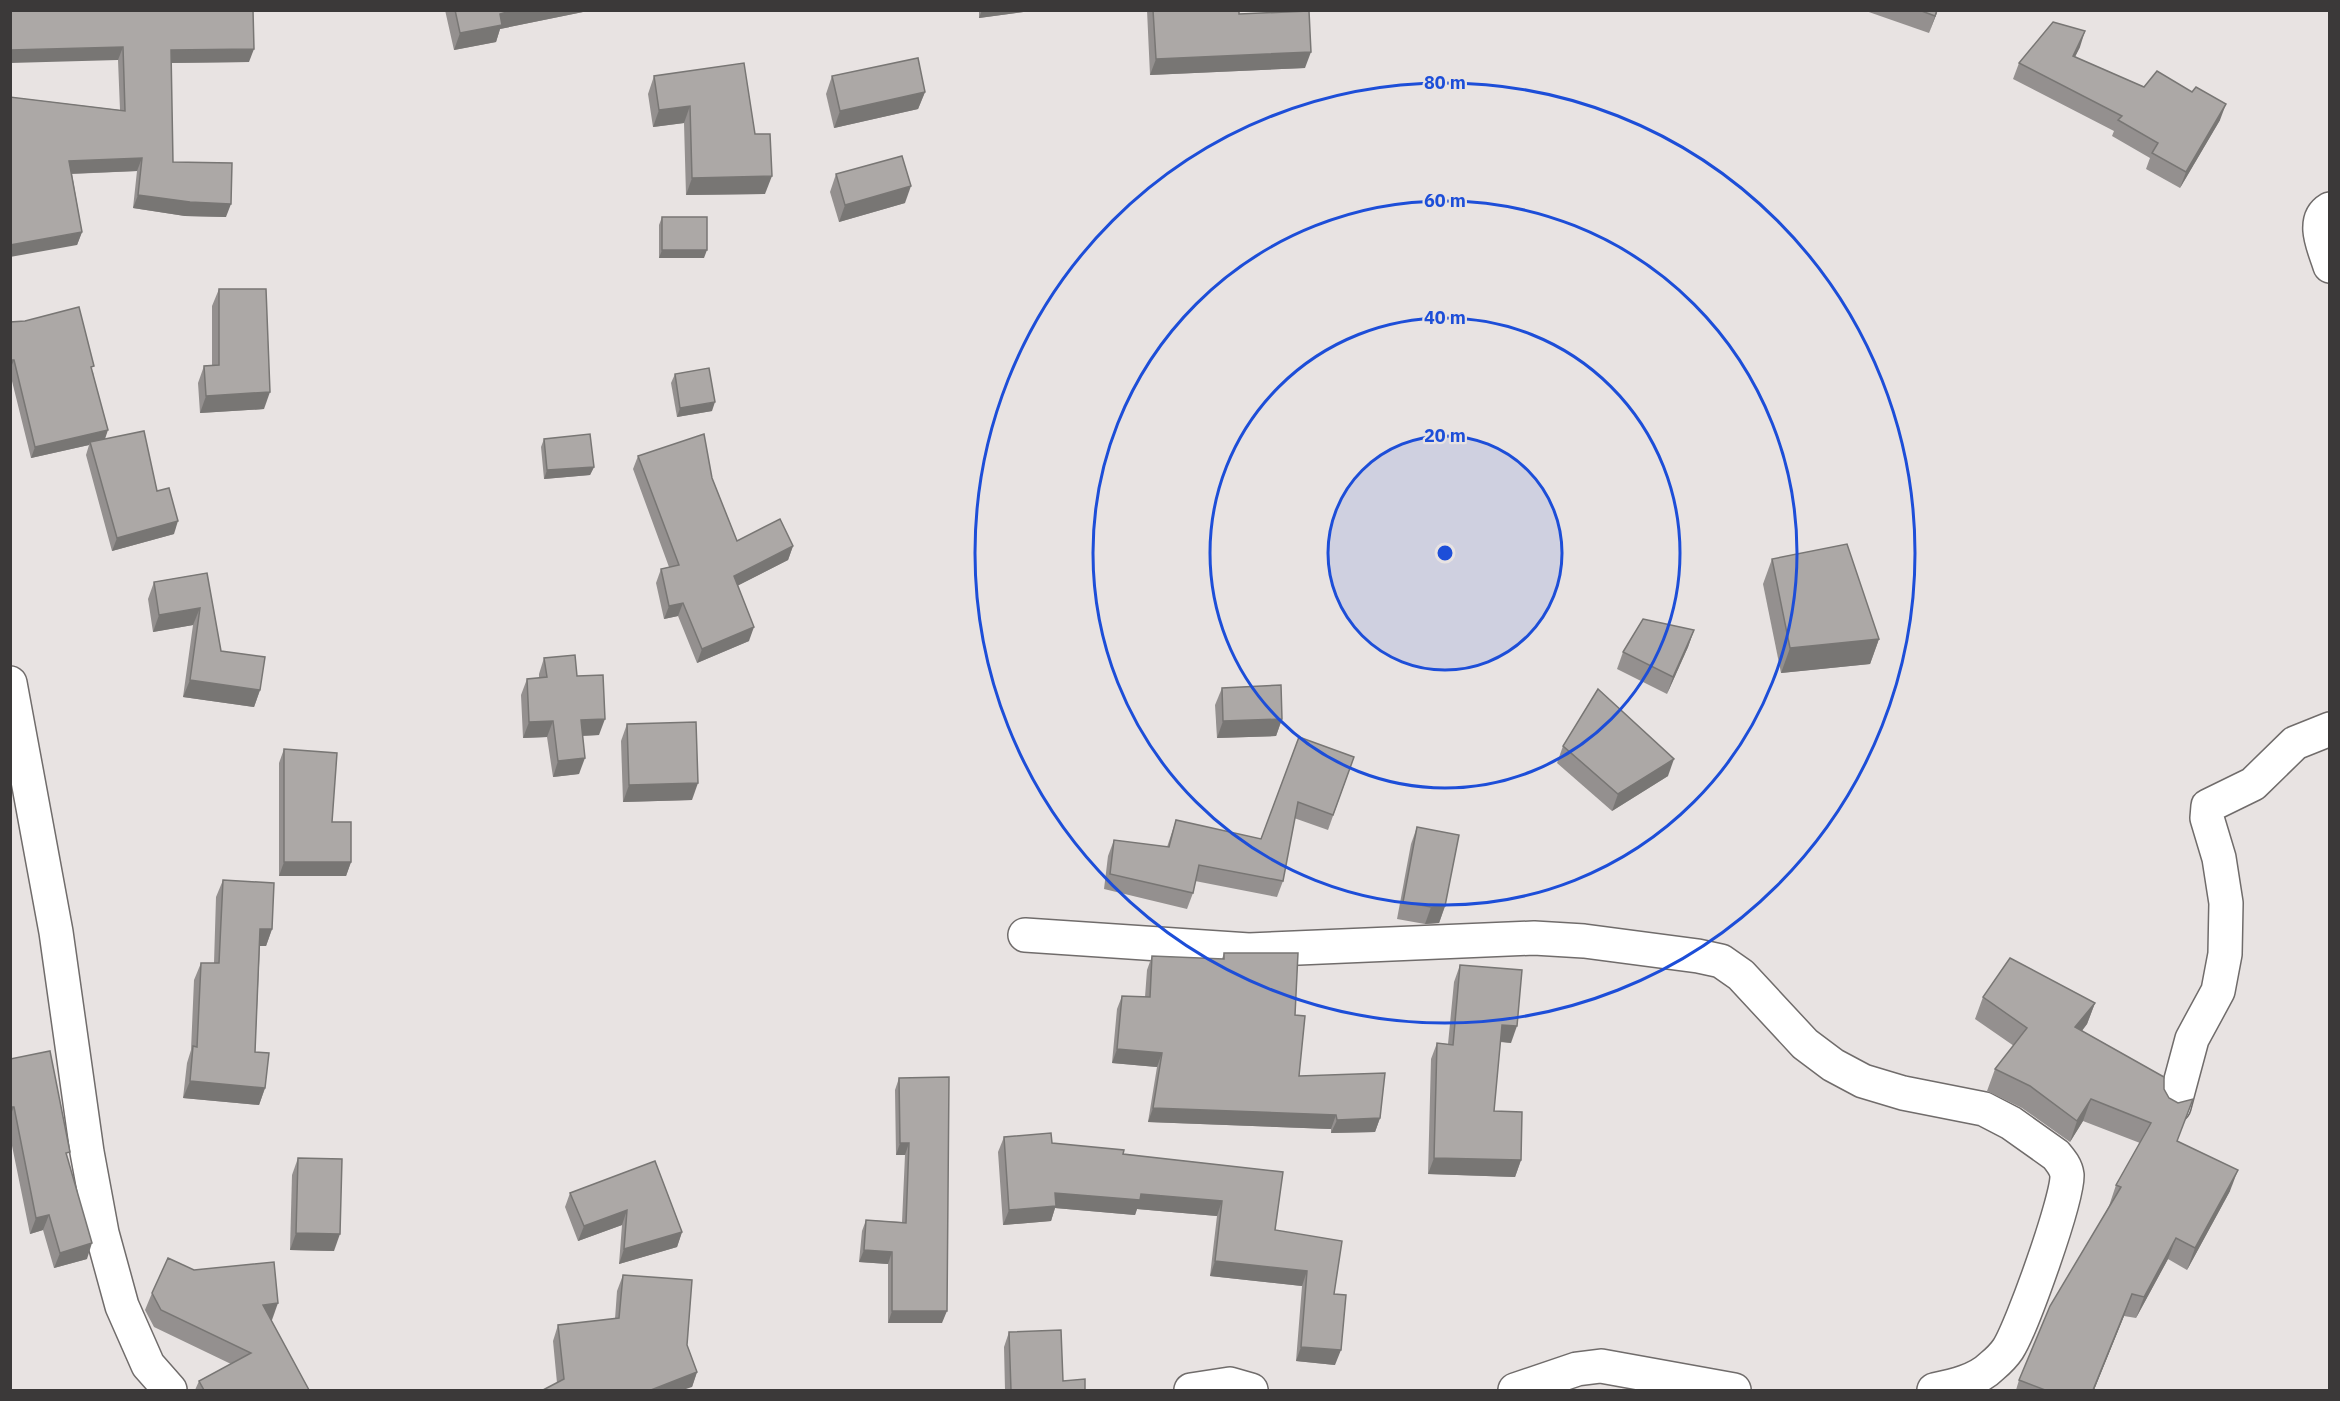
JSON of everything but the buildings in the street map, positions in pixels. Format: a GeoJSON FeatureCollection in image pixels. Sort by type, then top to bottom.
{"type":"FeatureCollection","features":[{"type":"Feature","properties":{"kind":"street"},"geometry":{"type":"LineString","coordinates":[[2330,209],[2325,212],[2319,223],[2330,266]]}},
{"type":"Feature","properties":{"kind":"street"},"geometry":{"type":"LineString","coordinates":[[10,683],[56,932],[87,1152],[102,1233],[122,1306],[148,1365],[170,1390]]}},
{"type":"Feature","properties":{"kind":"street"},"geometry":{"type":"LineString","coordinates":[[2174,1106],[2192,1039],[2218,991],[2225,954],[2226,903],[2219,858],[2207,818],[2208,806],[2253,784],[2295,743],[2330,729]]}},
{"type":"Feature","properties":{"kind":"street"},"geometry":{"type":"LineString","coordinates":[[1025,935],[1249,950],[1534,938],[1584,941],[1721,961],[1741,975],[1805,1044],[1833,1065],[1863,1081],[1903,1093],[1984,1109],[1998,1115],[2056,1155],[2063,1164],[2067,1174],[2063,1200],[2023,1317],[2008,1349],[1991,1368],[1973,1378],[1934,1390]]}},
{"type":"Feature","properties":{"kind":"street"},"geometry":{"type":"LineString","coordinates":[[1515,1390],[1576,1369],[1600,1366],[1734,1390]]}},
{"type":"Feature","properties":{"kind":"street"},"geometry":{"type":"LineString","coordinates":[[1191,1390],[1230,1384],[1251,1390]]}}]}
